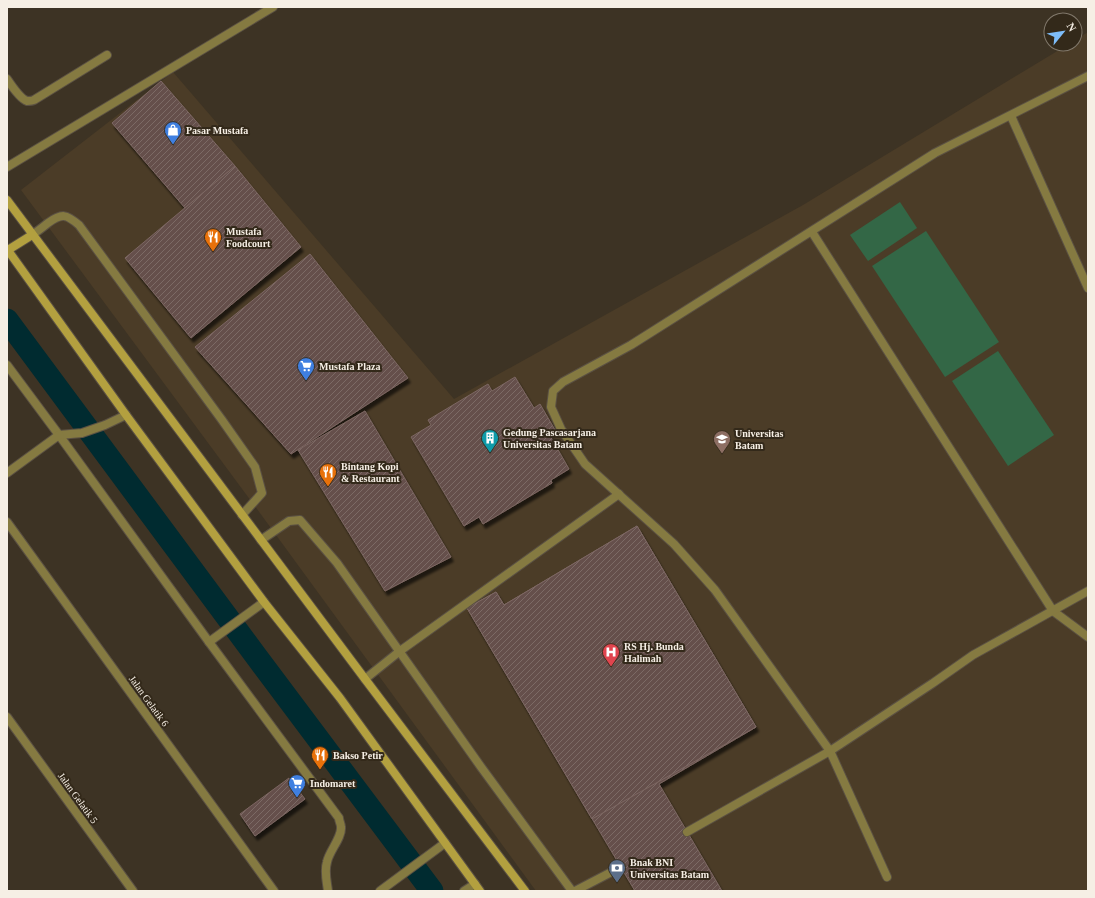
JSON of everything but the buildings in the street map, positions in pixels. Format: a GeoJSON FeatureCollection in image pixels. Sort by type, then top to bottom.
{"type":"FeatureCollection","features":[{"type":"Feature","properties":{"kind":"main road"},"geometry":{"type":"LineString","coordinates":[[7,200],[525,891]]}},
{"type":"Feature","properties":{"kind":"main road"},"geometry":{"type":"LineString","coordinates":[[32,235],[8,250],[126,415],[264,602],[340,698],[480,891]]}},
{"type":"Feature","properties":{"kind":"street"},"geometry":{"type":"LineString","coordinates":[[7,167],[273,7]]}},
{"type":"Feature","properties":{"kind":"street"},"geometry":{"type":"LineString","coordinates":[[7,79],[22,98],[31,101],[107,55]]}},
{"type":"Feature","properties":{"kind":"street"},"geometry":{"type":"LineString","coordinates":[[887,877],[830,752],[715,590],[674,544],[585,464],[561,429],[551,407],[553,391],[563,382],[631,345],[935,153],[1088,76]]}},
{"type":"Feature","properties":{"kind":"street"},"geometry":{"type":"LineString","coordinates":[[1011,116],[1088,288]]}},
{"type":"Feature","properties":{"kind":"street"},"geometry":{"type":"LineString","coordinates":[[32,235],[58,216],[65,216],[79,225],[255,467],[262,493],[242,515]]}},
{"type":"Feature","properties":{"kind":"street"},"geometry":{"type":"LineString","coordinates":[[812,232],[1053,610],[1088,637]]}},
{"type":"Feature","properties":{"kind":"street"},"geometry":{"type":"LineString","coordinates":[[7,365],[338,818],[342,827],[340,836],[332,848],[326,863],[328,891]]}},
{"type":"Feature","properties":{"kind":"street"},"geometry":{"type":"LineString","coordinates":[[7,473],[59,435],[82,433],[105,425],[126,415]]}},
{"type":"Feature","properties":{"kind":"street"},"geometry":{"type":"LineString","coordinates":[[365,679],[400,651],[619,494]]}},
{"type":"Feature","properties":{"kind":"street"},"geometry":{"type":"LineString","coordinates":[[261,540],[289,521],[300,520],[337,563],[481,767],[572,891]]}},
{"type":"Feature","properties":{"kind":"street","name":"Jalan Gelatik 6"},"geometry":{"type":"LineString","coordinates":[[7,522],[274,891]]}},
{"type":"Feature","properties":{"kind":"street"},"geometry":{"type":"LineString","coordinates":[[687,832],[830,752],[974,656],[1088,591]]}},
{"type":"Feature","properties":{"kind":"street"},"geometry":{"type":"LineString","coordinates":[[209,642],[264,602]]}},
{"type":"Feature","properties":{"kind":"street","name":"Jalan Gelatik 5"},"geometry":{"type":"LineString","coordinates":[[7,717],[133,891]]}},
{"type":"Feature","properties":{"kind":"street"},"geometry":{"type":"LineString","coordinates":[[380,891],[445,843]]}},
{"type":"Feature","properties":{"kind":"street"},"geometry":{"type":"LineString","coordinates":[[575,891],[620,867]]}},
{"type":"Feature","properties":{"kind":"street"},"geometry":{"type":"LineString","coordinates":[[464,891],[475,884]]}},
{"type":"Feature","properties":{"kind":"shaded area","name":"Universitas Batam"},"geometry":{"type":"Polygon","coordinates":[[[1088,32],[1088,891],[536,891],[257,509],[21,190],[173,72],[454,399],[803,205],[1056,52],[1083,52],[1083,35],[1088,32]]]}},
{"type":"Feature","properties":{"kind":"green space"},"geometry":{"type":"Polygon","coordinates":[[[900,202],[917,228],[868,261],[850,235],[900,202]]]}},
{"type":"Feature","properties":{"kind":"green space"},"geometry":{"type":"Polygon","coordinates":[[[926,231],[999,342],[945,377],[872,266],[926,231]]]}},
{"type":"Feature","properties":{"kind":"green space"},"geometry":{"type":"Polygon","coordinates":[[[998,351],[1054,435],[1008,466],[952,381],[998,351]]]}},
{"type":"Feature","properties":{"kind":"waterway"},"geometry":{"type":"LineString","coordinates":[[7,320],[432,891]]}},
{"type":"Feature","properties":{"kind":"place","name":"Pasar Mustafa"},"geometry":{"type":"Point","coordinates":[173,145]}},
{"type":"Feature","properties":{"kind":"place","name":"Mustafa Foodcourt"},"geometry":{"type":"Point","coordinates":[213,252]}},
{"type":"Feature","properties":{"kind":"place","name":"Mustafa Plaza"},"geometry":{"type":"Point","coordinates":[306,381]}},
{"type":"Feature","properties":{"kind":"place","name":"Gedung Pascasarjana Universitas Batam"},"geometry":{"type":"Point","coordinates":[490,453]}},
{"type":"Feature","properties":{"kind":"place","name":"Universitas Batam"},"geometry":{"type":"Point","coordinates":[722,454]}},
{"type":"Feature","properties":{"kind":"place","name":"Bintang Kopi & Restaurant"},"geometry":{"type":"Point","coordinates":[328,487]}},
{"type":"Feature","properties":{"kind":"place","name":"RS Hj. Bunda Halimah"},"geometry":{"type":"Point","coordinates":[611,667]}},
{"type":"Feature","properties":{"kind":"place","name":"Bakso Petir"},"geometry":{"type":"Point","coordinates":[320,770]}},
{"type":"Feature","properties":{"kind":"place","name":"Indomaret"},"geometry":{"type":"Point","coordinates":[297,798]}},
{"type":"Feature","properties":{"kind":"place","name":"Bnak BNI Universitas Batam"},"geometry":{"type":"Point","coordinates":[617,883]}}]}
